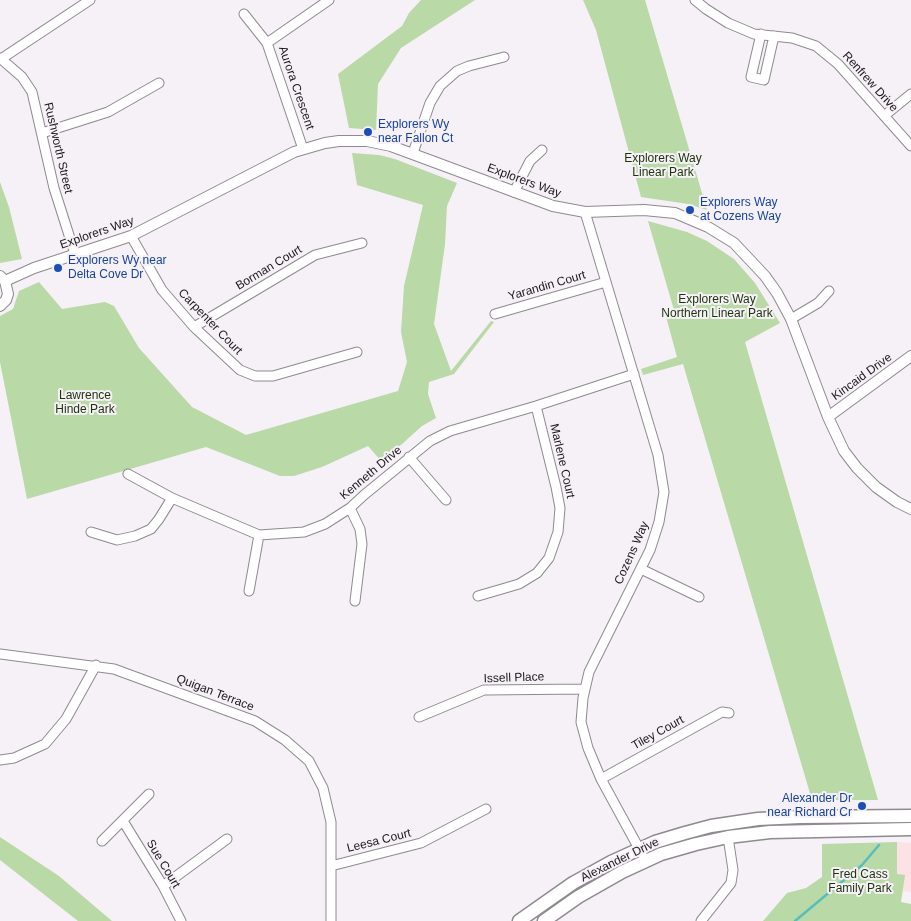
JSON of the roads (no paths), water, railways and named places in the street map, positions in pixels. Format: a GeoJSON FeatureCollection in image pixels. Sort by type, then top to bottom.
{"type":"FeatureCollection","features":[{"type":"Feature","properties":{"kind":"main road","name":"Alexander Drive"},"geometry":{"type":"LineString","coordinates":[[519,921],[573,883],[639,849],[696,830],[758,819],[911,816]]}},
{"type":"Feature","properties":{"kind":"main road","name":"Alexander Drive"},"geometry":{"type":"LineString","coordinates":[[544,921],[600,884],[645,861],[678,849],[728,837],[770,832],[911,829]]}},
{"type":"Feature","properties":{"kind":"street"},"geometry":{"type":"LineString","coordinates":[[0,58],[90,0]]}},
{"type":"Feature","properties":{"kind":"street"},"geometry":{"type":"LineString","coordinates":[[267,44],[329,0]]}},
{"type":"Feature","properties":{"kind":"street","name":"Renfrew Drive"},"geometry":{"type":"LineString","coordinates":[[695,0],[728,23],[754,34],[792,38],[816,46],[838,64],[911,146]]}},
{"type":"Feature","properties":{"kind":"street","name":"Aurora Crescent"},"geometry":{"type":"LineString","coordinates":[[244,14],[267,44],[303,149]]}},
{"type":"Feature","properties":{"kind":"street"},"geometry":{"type":"LineString","coordinates":[[761,34],[751,77],[764,80],[774,36]]}},
{"type":"Feature","properties":{"kind":"street"},"geometry":{"type":"LineString","coordinates":[[413,153],[430,102],[440,86],[464,69],[504,57]]}},
{"type":"Feature","properties":{"kind":"street","name":"Rushworth Street"},"geometry":{"type":"LineString","coordinates":[[0,58],[22,77],[32,92],[54,188],[75,254]]}},
{"type":"Feature","properties":{"kind":"street"},"geometry":{"type":"LineString","coordinates":[[42,133],[108,112],[159,83]]}},
{"type":"Feature","properties":{"kind":"street"},"geometry":{"type":"LineString","coordinates":[[884,116],[911,94]]}},
{"type":"Feature","properties":{"kind":"street","name":"Explorers Way"},"geometry":{"type":"LineString","coordinates":[[0,306],[6,300],[8,294],[3,279],[131,236],[303,149],[325,143],[354,140],[380,143],[413,153],[553,206],[585,212],[654,210],[686,216],[708,226],[734,243],[756,265],[777,293],[791,319],[828,418],[844,451],[862,474],[891,498],[911,508]]}},
{"type":"Feature","properties":{"kind":"street"},"geometry":{"type":"LineString","coordinates":[[514,192],[530,161],[542,150]]}},
{"type":"Feature","properties":{"kind":"street","name":"Cozens Way"},"geometry":{"type":"LineString","coordinates":[[585,212],[658,454],[664,492],[659,522],[650,550],[589,672],[581,722],[588,748],[601,779],[645,861]]}},
{"type":"Feature","properties":{"kind":"street","name":"Carpenter Court"},"geometry":{"type":"LineString","coordinates":[[131,236],[162,290],[194,327],[228,361],[240,370],[255,376],[273,376],[357,352]]}},
{"type":"Feature","properties":{"kind":"street","name":"Borman Court"},"geometry":{"type":"LineString","coordinates":[[194,327],[315,255],[362,243]]}},
{"type":"Feature","properties":{"kind":"street","name":"Yarandin Court"},"geometry":{"type":"LineString","coordinates":[[495,314],[606,282]]}},
{"type":"Feature","properties":{"kind":"street"},"geometry":{"type":"LineString","coordinates":[[791,319],[818,302],[830,291]]}},
{"type":"Feature","properties":{"kind":"street","name":"Kincaid Drive"},"geometry":{"type":"LineString","coordinates":[[828,418],[911,356]]}},
{"type":"Feature","properties":{"kind":"street","name":"Kenneth Drive"},"geometry":{"type":"LineString","coordinates":[[128,474],[172,498],[258,535],[304,532],[325,524],[350,508],[409,457],[430,441],[450,431],[536,406],[634,374]]}},
{"type":"Feature","properties":{"kind":"street","name":"Marlene Court"},"geometry":{"type":"LineString","coordinates":[[478,596],[519,584],[537,573],[549,558],[558,532],[560,508],[536,406]]}},
{"type":"Feature","properties":{"kind":"street"},"geometry":{"type":"LineString","coordinates":[[409,457],[446,500]]}},
{"type":"Feature","properties":{"kind":"street"},"geometry":{"type":"LineString","coordinates":[[91,532],[117,540],[135,536],[151,529],[172,498]]}},
{"type":"Feature","properties":{"kind":"street"},"geometry":{"type":"LineString","coordinates":[[350,508],[360,528],[362,544],[355,601]]}},
{"type":"Feature","properties":{"kind":"street"},"geometry":{"type":"LineString","coordinates":[[249,591],[258,535]]}},
{"type":"Feature","properties":{"kind":"street"},"geometry":{"type":"LineString","coordinates":[[640,568],[699,597]]}},
{"type":"Feature","properties":{"kind":"street","name":"Quigan Terrace"},"geometry":{"type":"LineString","coordinates":[[0,654],[96,665],[114,669],[255,721],[285,740],[309,761],[323,788],[331,822],[331,921]]}},
{"type":"Feature","properties":{"kind":"street"},"geometry":{"type":"LineString","coordinates":[[0,760],[14,758],[45,744],[66,719],[96,665]]}},
{"type":"Feature","properties":{"kind":"street","name":"Issell Place"},"geometry":{"type":"LineString","coordinates":[[419,717],[484,690],[585,690]]}},
{"type":"Feature","properties":{"kind":"street","name":"Tiley Court"},"geometry":{"type":"LineString","coordinates":[[601,779],[722,712],[729,713]]}},
{"type":"Feature","properties":{"kind":"street"},"geometry":{"type":"LineString","coordinates":[[102,842],[149,794]]}},
{"type":"Feature","properties":{"kind":"street","name":"Leesa Court"},"geometry":{"type":"LineString","coordinates":[[331,866],[420,843],[486,809]]}},
{"type":"Feature","properties":{"kind":"street","name":"Sue Court"},"geometry":{"type":"LineString","coordinates":[[123,821],[163,886],[181,921]]}},
{"type":"Feature","properties":{"kind":"street"},"geometry":{"type":"LineString","coordinates":[[701,921],[731,883],[733,870],[728,837]]}},
{"type":"Feature","properties":{"kind":"street"},"geometry":{"type":"LineString","coordinates":[[163,886],[227,839]]}},
{"type":"Feature","properties":{"kind":"waterway"},"geometry":{"type":"LineString","coordinates":[[795,921],[862,865],[879,845]]}},
{"type":"Feature","properties":{"kind":"place","name":"Explorers Wy near Fallon Ct"},"geometry":{"type":"Point","coordinates":[368,132]}},
{"type":"Feature","properties":{"kind":"place","name":"Explorers Way at Cozens Way"},"geometry":{"type":"Point","coordinates":[690,210]}},
{"type":"Feature","properties":{"kind":"place","name":"Explorers Wy near Delta Cove Dr"},"geometry":{"type":"Point","coordinates":[58,268]}},
{"type":"Feature","properties":{"kind":"place","name":"Alexander Dr near Richard Cr"},"geometry":{"type":"Point","coordinates":[862,806]}},
{"type":"Feature","properties":{"kind":"park label","name":"Explorers Way Linear Park"},"geometry":{"type":"Point","coordinates":[663,166]}},
{"type":"Feature","properties":{"kind":"park label","name":"Explorers Way Northern Linear Park"},"geometry":{"type":"Point","coordinates":[717,307]}},
{"type":"Feature","properties":{"kind":"park label","name":"Lawrence Hinde Park"},"geometry":{"type":"Point","coordinates":[85,403]}},
{"type":"Feature","properties":{"kind":"park label","name":"Fred Cass Family Park"},"geometry":{"type":"Point","coordinates":[860,882]}}]}
